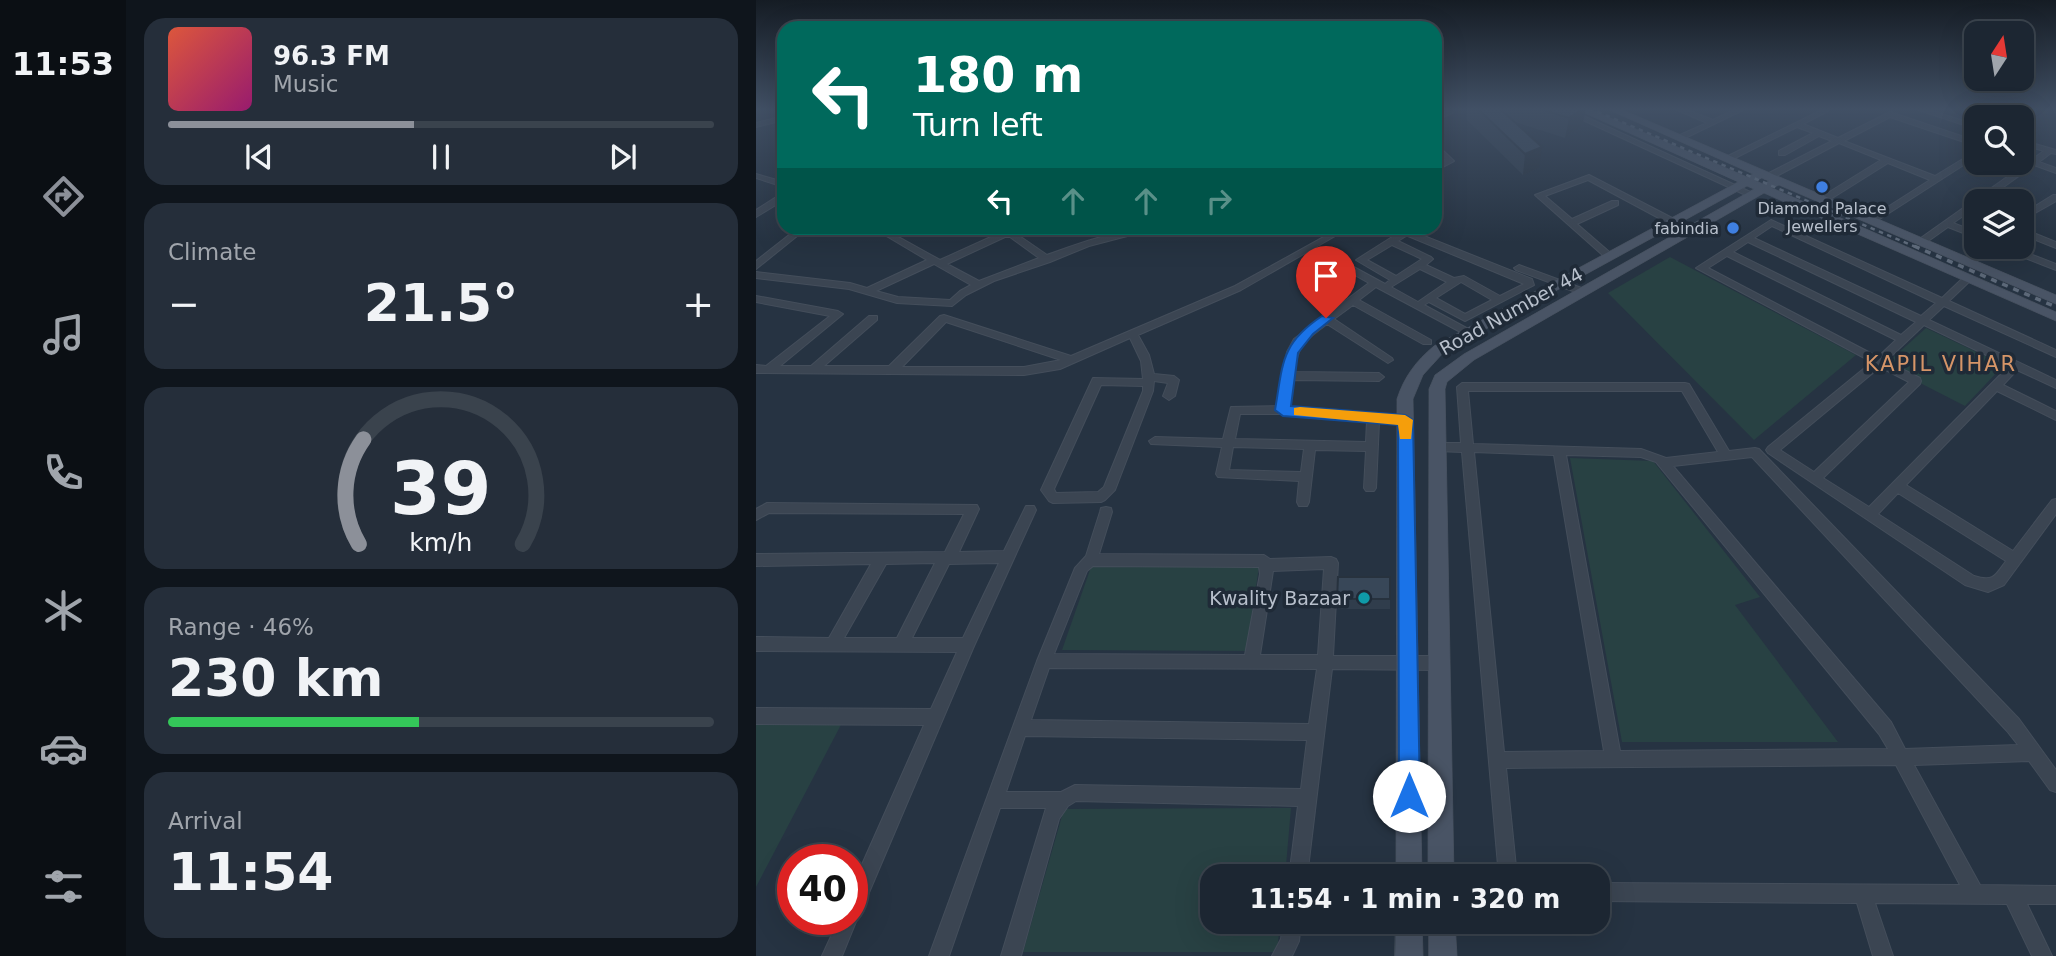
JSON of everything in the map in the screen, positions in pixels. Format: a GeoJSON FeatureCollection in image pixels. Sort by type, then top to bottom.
{"type":"FeatureCollection","features":[{"type":"Feature","properties":{"kind":"street"},"geometry":{"type":"LineString","coordinates":[[1442,153],[1450,161],[1442,165]]}},
{"type":"Feature","properties":{"kind":"street"},"geometry":{"type":"LineString","coordinates":[[1679,153],[1923,241]]}},
{"type":"Feature","properties":{"kind":"street"},"geometry":{"type":"LineString","coordinates":[[1687,153],[2056,317]]}},
{"type":"Feature","properties":{"kind":"street"},"geometry":{"type":"LineString","coordinates":[[1715,153],[1728,158],[1739,153]]}},
{"type":"Feature","properties":{"kind":"street"},"geometry":{"type":"LineString","coordinates":[[1716,153],[1728,158],[1760,183],[1826,198],[2056,298]]}},
{"type":"Feature","properties":{"kind":"street"},"geometry":{"type":"LineString","coordinates":[[1760,183],[1816,153]]}},
{"type":"Feature","properties":{"kind":"street"},"geometry":{"type":"LineString","coordinates":[[1869,153],[1935,179]]}},
{"type":"Feature","properties":{"kind":"street"},"geometry":{"type":"LineString","coordinates":[[2034,162],[2052,153]]}},
{"type":"Feature","properties":{"kind":"street"},"geometry":{"type":"LineString","coordinates":[[1826,198],[1887,160]]}},
{"type":"Feature","properties":{"kind":"street"},"geometry":{"type":"LineString","coordinates":[[1875,219],[1964,161]]}},
{"type":"Feature","properties":{"kind":"street"},"geometry":{"type":"LineString","coordinates":[[2034,162],[2056,171]]}},
{"type":"Feature","properties":{"kind":"street"},"geometry":{"type":"LineString","coordinates":[[757,175],[777,183]]}},
{"type":"Feature","properties":{"kind":"street"},"geometry":{"type":"LineString","coordinates":[[1995,189],[2015,175]]}},
{"type":"Feature","properties":{"kind":"street"},"geometry":{"type":"LineString","coordinates":[[1609,256],[1539,195],[1588,177],[1673,222]]}},
{"type":"Feature","properties":{"kind":"street","name":"Road Number 44"},"geometry":{"type":"LineString","coordinates":[[1409,864],[1410,663],[1405,399],[1416,372],[1439,349],[1559,283],[1673,222],[1760,183]]}},
{"type":"Feature","properties":{"kind":"street","name":"Road Number 44"},"geometry":{"type":"LineString","coordinates":[[1441,864],[1437,663],[1437,389],[1440,379],[1469,357],[1584,292],[1760,183]]}},
{"type":"Feature","properties":{"kind":"street"},"geometry":{"type":"LineString","coordinates":[[2034,211],[2056,197]]}},
{"type":"Feature","properties":{"kind":"street"},"geometry":{"type":"LineString","coordinates":[[756,214],[777,200]]}},
{"type":"Feature","properties":{"kind":"street"},"geometry":{"type":"LineString","coordinates":[[1571,222],[1615,203]]}},
{"type":"Feature","properties":{"kind":"street"},"geometry":{"type":"LineString","coordinates":[[1923,241],[1947,223],[1964,215]]}},
{"type":"Feature","properties":{"kind":"street"},"geometry":{"type":"LineString","coordinates":[[1815,478],[1916,381],[1701,268],[1771,223],[2056,354]]}},
{"type":"Feature","properties":{"kind":"street"},"geometry":{"type":"LineString","coordinates":[[1947,223],[1964,230]]}},
{"type":"Feature","properties":{"kind":"street"},"geometry":{"type":"LineString","coordinates":[[756,266],[794,235]]}},
{"type":"Feature","properties":{"kind":"street"},"geometry":{"type":"LineString","coordinates":[[890,235],[978,285]]}},
{"type":"Feature","properties":{"kind":"street"},"geometry":{"type":"LineString","coordinates":[[868,291],[993,235]]}},
{"type":"Feature","properties":{"kind":"street"},"geometry":{"type":"LineString","coordinates":[[1012,235],[1046,260]]}},
{"type":"Feature","properties":{"kind":"street"},"geometry":{"type":"LineString","coordinates":[[756,275],[843,285],[897,300],[952,303],[978,285],[1086,244],[1124,235]]}},
{"type":"Feature","properties":{"kind":"street"},"geometry":{"type":"LineString","coordinates":[[756,369],[1024,371],[1073,360],[1238,288],[1333,235]]}},
{"type":"Feature","properties":{"kind":"street"},"geometry":{"type":"LineString","coordinates":[[1396,280],[1361,260],[1404,235]]}},
{"type":"Feature","properties":{"kind":"street"},"geometry":{"type":"LineString","coordinates":[[1414,235],[1529,281],[1529,285],[1465,318],[1428,298]]}},
{"type":"Feature","properties":{"kind":"street"},"geometry":{"type":"LineString","coordinates":[[1431,235],[1584,292]]}},
{"type":"Feature","properties":{"kind":"street"},"geometry":{"type":"LineString","coordinates":[[2034,236],[2056,245]]}},
{"type":"Feature","properties":{"kind":"street"},"geometry":{"type":"LineString","coordinates":[[1749,239],[1921,323],[2056,384]]}},
{"type":"Feature","properties":{"kind":"street"},"geometry":{"type":"LineString","coordinates":[[1391,241],[1424,262],[1499,300]]}},
{"type":"Feature","properties":{"kind":"street"},"geometry":{"type":"LineString","coordinates":[[1283,410],[1292,352],[1298,341],[1352,300],[1396,280],[1445,247]]}},
{"type":"Feature","properties":{"kind":"street"},"geometry":{"type":"LineString","coordinates":[[1727,252],[1903,340]]}},
{"type":"Feature","properties":{"kind":"street"},"geometry":{"type":"LineString","coordinates":[[2034,258],[2056,267]]}},
{"type":"Feature","properties":{"kind":"street"},"geometry":{"type":"LineString","coordinates":[[1418,305],[1484,263]]}},
{"type":"Feature","properties":{"kind":"street"},"geometry":{"type":"LineString","coordinates":[[1347,267],[1468,333]]}},
{"type":"Feature","properties":{"kind":"street"},"geometry":{"type":"LineString","coordinates":[[1968,278],[1880,361],[1772,450],[1970,581],[1988,586],[1999,581],[2056,503]]}},
{"type":"Feature","properties":{"kind":"street"},"geometry":{"type":"LineString","coordinates":[[756,299],[838,314],[769,369]]}},
{"type":"Feature","properties":{"kind":"street"},"geometry":{"type":"LineString","coordinates":[[1352,300],[1427,342]]}},
{"type":"Feature","properties":{"kind":"street"},"geometry":{"type":"LineString","coordinates":[[813,370],[873,318]]}},
{"type":"Feature","properties":{"kind":"street"},"geometry":{"type":"LineString","coordinates":[[892,370],[944,318],[1073,360]]}},
{"type":"Feature","properties":{"kind":"street"},"geometry":{"type":"LineString","coordinates":[[1326,318],[1388,360]]}},
{"type":"Feature","properties":{"kind":"street"},"geometry":{"type":"LineString","coordinates":[[1132,334],[1149,363],[1149,380],[1109,490],[1101,497],[1053,498],[1047,491],[1097,382],[1149,380],[1174,380],[1169,396]]}},
{"type":"Feature","properties":{"kind":"street"},"geometry":{"type":"LineString","coordinates":[[1870,514],[2015,366]]}},
{"type":"Feature","properties":{"kind":"street"},"geometry":{"type":"LineString","coordinates":[[1288,376],[1380,377]]}},
{"type":"Feature","properties":{"kind":"street"},"geometry":{"type":"LineString","coordinates":[[1996,386],[2056,416]]}},
{"type":"Feature","properties":{"kind":"street"},"geometry":{"type":"LineString","coordinates":[[1507,864],[1462,387],[1685,387],[1726,455]]}},
{"type":"Feature","properties":{"kind":"street"},"geometry":{"type":"LineString","coordinates":[[1307,477],[1222,474],[1236,411],[1283,410],[1405,420]]}},
{"type":"Feature","properties":{"kind":"street"},"geometry":{"type":"LineString","coordinates":[[1370,488],[1373,418]]}},
{"type":"Feature","properties":{"kind":"street"},"geometry":{"type":"LineString","coordinates":[[1155,441],[1372,447]]}},
{"type":"Feature","properties":{"kind":"street"},"geometry":{"type":"LineString","coordinates":[[1303,502],[1310,446]]}},
{"type":"Feature","properties":{"kind":"street"},"geometry":{"type":"LineString","coordinates":[[1437,447],[1642,453],[1651,454],[1664,463],[1885,728],[1975,895]]}},
{"type":"Feature","properties":{"kind":"street"},"geometry":{"type":"LineString","coordinates":[[1559,450],[1613,759]]}},
{"type":"Feature","properties":{"kind":"street"},"geometry":{"type":"LineString","coordinates":[[1664,463],[1755,452],[2013,725],[2056,785]]}},
{"type":"Feature","properties":{"kind":"street"},"geometry":{"type":"LineString","coordinates":[[1897,486],[2015,559]]}},
{"type":"Feature","properties":{"kind":"street"},"geometry":{"type":"LineString","coordinates":[[756,514],[767,508],[973,509],[901,645]]}},
{"type":"Feature","properties":{"kind":"street"},"geometry":{"type":"LineString","coordinates":[[868,872],[1030,510]]}},
{"type":"Feature","properties":{"kind":"street"},"geometry":{"type":"LineString","coordinates":[[939,956],[1045,661],[1082,568],[1091,560],[1106,512]]}},
{"type":"Feature","properties":{"kind":"street"},"geometry":{"type":"LineString","coordinates":[[756,560],[1008,557]]}},
{"type":"Feature","properties":{"kind":"street"},"geometry":{"type":"LineString","coordinates":[[833,644],[881,560]]}},
{"type":"Feature","properties":{"kind":"street"},"geometry":{"type":"LineString","coordinates":[[1091,560],[1254,560],[1267,565],[1331,564],[1325,663],[1299,864]]}},
{"type":"Feature","properties":{"kind":"street"},"geometry":{"type":"LineString","coordinates":[[1251,662],[1267,565]]}},
{"type":"Feature","properties":{"kind":"street"},"geometry":{"type":"LineString","coordinates":[[756,644],[967,646]]}},
{"type":"Feature","properties":{"kind":"street"},"geometry":{"type":"LineString","coordinates":[[1045,661],[1437,663]]}},
{"type":"Feature","properties":{"kind":"street"},"geometry":{"type":"LineString","coordinates":[[756,716],[936,717]]}},
{"type":"Feature","properties":{"kind":"street"},"geometry":{"type":"LineString","coordinates":[[1021,728],[1316,732]]}},
{"type":"Feature","properties":{"kind":"street"},"geometry":{"type":"LineString","coordinates":[[1497,760],[1901,757],[2033,753]]}},
{"type":"Feature","properties":{"kind":"street"},"geometry":{"type":"LineString","coordinates":[[1011,956],[1052,815],[1062,800],[1075,793],[1307,798]]}},
{"type":"Feature","properties":{"kind":"street"},"geometry":{"type":"LineString","coordinates":[[995,800],[1062,800]]}},
{"type":"Feature","properties":{"kind":"street"},"geometry":{"type":"LineString","coordinates":[[1610,892],[2056,895]]}},
{"type":"Feature","properties":{"kind":"street"},"geometry":{"type":"LineString","coordinates":[[1863,894],[1883,956]]}},
{"type":"Feature","properties":{"kind":"street"},"geometry":{"type":"LineString","coordinates":[[2014,895],[2042,956]]}},
{"type":"Feature","properties":{"kind":"street"},"geometry":{"type":"LineString","coordinates":[[1409,934],[1409,956]]}},
{"type":"Feature","properties":{"kind":"street"},"geometry":{"type":"LineString","coordinates":[[1442,934],[1443,956]]}},
{"type":"Feature","properties":{"kind":"street"},"geometry":{"type":"LineString","coordinates":[[832,956],[841,935]]}},
{"type":"Feature","properties":{"kind":"green space"},"geometry":{"type":"Polygon","coordinates":[[[1670,257],[1856,355],[1754,440],[1608,293],[1670,257]]]}},
{"type":"Feature","properties":{"kind":"green space"},"geometry":{"type":"Polygon","coordinates":[[[1926,328],[2004,365],[1965,406],[1885,365],[1926,328]]]}},
{"type":"Feature","properties":{"kind":"green space"},"geometry":{"type":"Polygon","coordinates":[[[1570,458],[1653,461],[1760,597],[1735,605],[1838,742],[1622,742],[1570,458]]]}},
{"type":"Feature","properties":{"kind":"green space"},"geometry":{"type":"Polygon","coordinates":[[[1091,567],[1259,567],[1246,651],[1062,650],[1091,567]]]}},
{"type":"Feature","properties":{"kind":"green space"},"geometry":{"type":"Polygon","coordinates":[[[756,717],[844,719],[777,844],[756,887],[756,717]]]}},
{"type":"Feature","properties":{"kind":"green space"},"geometry":{"type":"Polygon","coordinates":[[[1291,808],[1286,864],[1200,864],[1200,934],[1279,934],[1277,952],[1023,952],[1064,809],[1291,808]]]}},
{"type":"Feature","properties":{"kind":"building"},"geometry":{"type":"Polygon","coordinates":[[[1338,577],[1390,577],[1390,599],[1337,599],[1338,577]]]}},
{"type":"Feature","properties":{"kind":"railway"},"geometry":{"type":"LineString","coordinates":[[1694,153],[1918,248]]}},
{"type":"Feature","properties":{"kind":"railway"},"geometry":{"type":"LineString","coordinates":[[1914,246],[2056,307]]}},
{"type":"Feature","properties":{"kind":"slow traffic"},"geometry":{"type":"LineString","coordinates":[[1300,412],[1405,420],[1405,436]]}},
{"type":"Feature","properties":{"kind":"place","name":"Diamond Palace Jewellers"},"geometry":{"type":"Point","coordinates":[1822,187]}},
{"type":"Feature","properties":{"kind":"place","name":"fabindia"},"geometry":{"type":"Point","coordinates":[1733,228]}},
{"type":"Feature","properties":{"kind":"place","name":"Kwality Bazaar"},"geometry":{"type":"Point","coordinates":[1364,598]}},
{"type":"Feature","properties":{"kind":"district","name":"KAPIL VIHAR"},"geometry":{"type":"Point","coordinates":[1941,364]}},
{"type":"Feature","properties":{"kind":"route"},"geometry":{"type":"LineString","coordinates":[[1326,318],[1298,341],[1292,352],[1283,410],[1405,420],[1410,663],[1409,796]]}}]}
